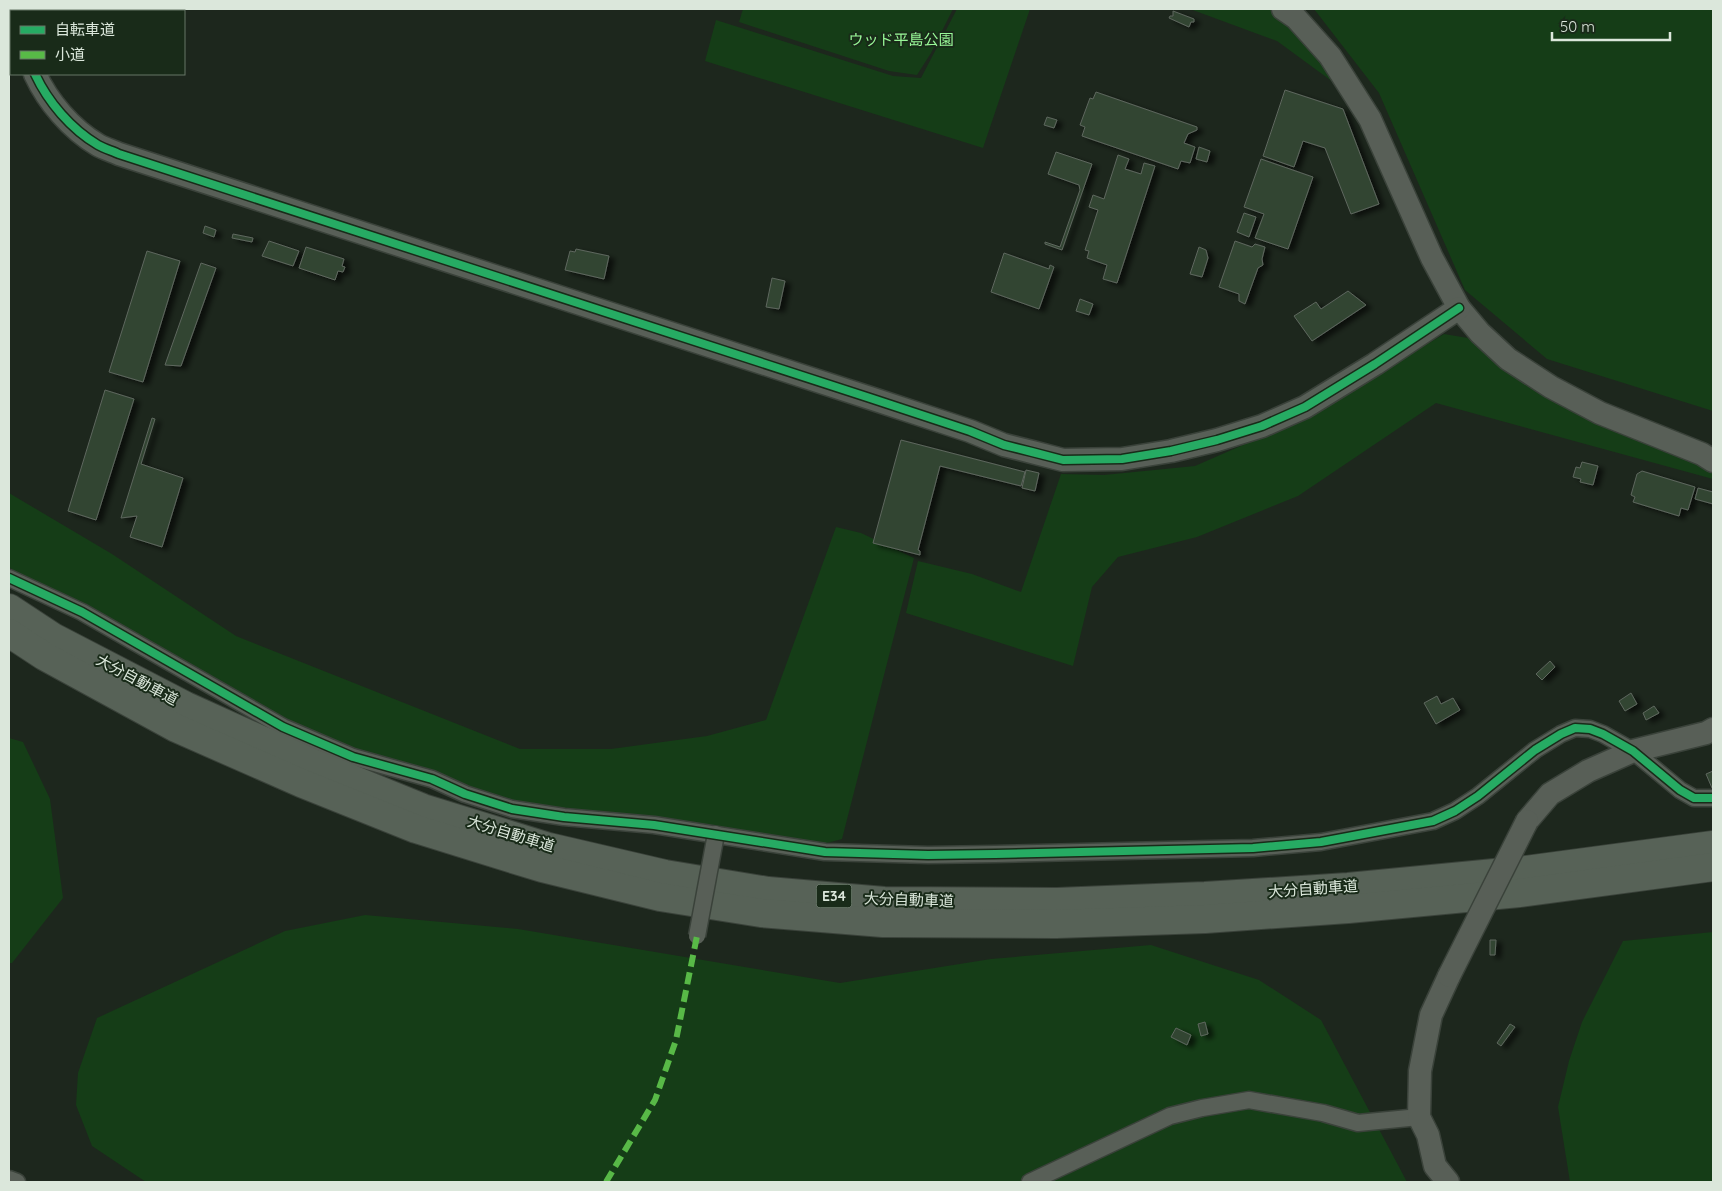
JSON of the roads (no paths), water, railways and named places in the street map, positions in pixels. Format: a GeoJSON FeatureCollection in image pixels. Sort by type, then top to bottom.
{"type":"FeatureCollection","features":[{"type":"Feature","properties":{"kind":"highway","name":"大分自動車道"},"geometry":{"type":"LineString","coordinates":[[9,608],[53,637],[186,706],[310,762],[423,808],[549,847],[665,874],[768,891],[903,901],[1057,902],[1205,896],[1348,887],[1526,870],[1713,845]]}},
{"type":"Feature","properties":{"kind":"highway","name":"大分自動車道"},"geometry":{"type":"LineString","coordinates":[[9,633],[44,656],[176,728],[301,783],[416,829],[542,868],[642,892],[761,913],[883,923],[1056,924],[1205,919],[1348,909],[1520,893],[1713,867]]}},
{"type":"Feature","properties":{"kind":"street"},"geometry":{"type":"LineString","coordinates":[[1283,9],[1296,18],[1330,56],[1370,119],[1432,258],[1459,308],[1480,333],[1508,360],[1551,387],[1600,413],[1702,454],[1713,461]]}},
{"type":"Feature","properties":{"kind":"street"},"geometry":{"type":"LineString","coordinates":[[35,75],[54,106],[74,126],[98,145],[120,154],[861,395],[970,431],[1004,445],[1063,460],[1122,459],[1171,451],[1217,440],[1262,426],[1305,407],[1375,364],[1459,308]]}},
{"type":"Feature","properties":{"kind":"street"},"geometry":{"type":"LineString","coordinates":[[9,578],[82,612],[283,727],[354,757],[432,779],[465,794],[512,809],[564,817],[654,825],[825,852],[902,855],[1253,848],[1320,842],[1433,821],[1455,812],[1535,750],[1575,728],[1590,729],[1603,734],[1633,751],[1680,790],[1694,798],[1713,798]]}},
{"type":"Feature","properties":{"kind":"street"},"geometry":{"type":"LineString","coordinates":[[1448,1182],[1436,1166],[1428,1135],[1419,1117],[1420,1071],[1431,1015],[1527,821],[1550,794],[1588,771],[1633,751],[1713,730]]}},
{"type":"Feature","properties":{"kind":"street"},"geometry":{"type":"LineString","coordinates":[[697,936],[716,834]]}},
{"type":"Feature","properties":{"kind":"street"},"geometry":{"type":"LineString","coordinates":[[1030,1182],[1170,1116],[1249,1100],[1323,1113],[1358,1123],[1419,1117]]}},
{"type":"Feature","properties":{"kind":"street"},"geometry":{"type":"LineString","coordinates":[[9,1179],[17,1182]]}},
{"type":"Feature","properties":{"kind":"park label","name":"ウッド平島公園"},"geometry":{"type":"Point","coordinates":[901,40]}}]}
